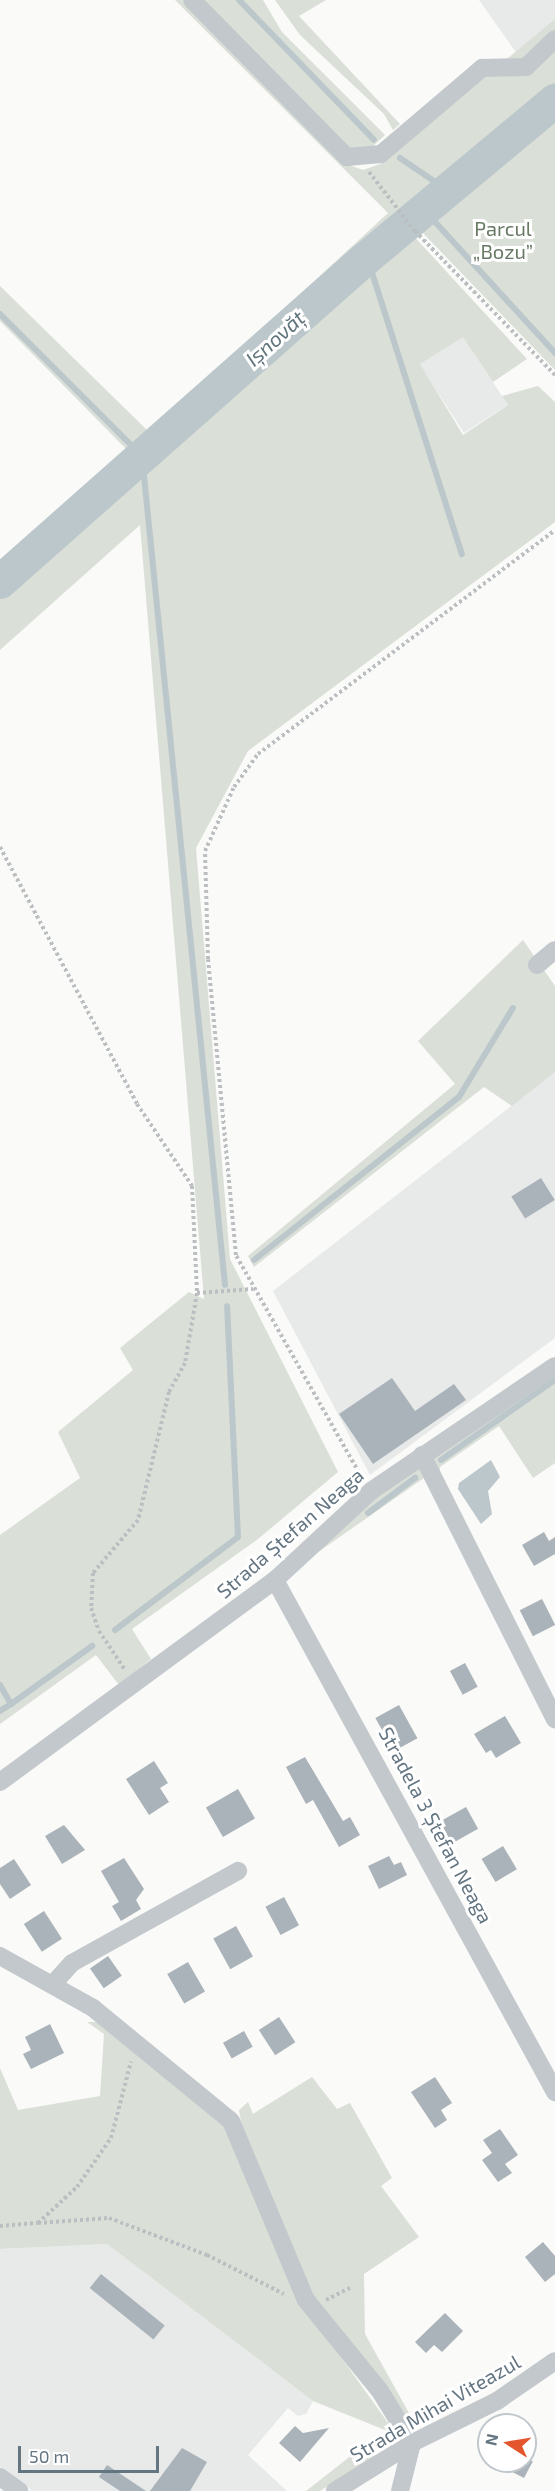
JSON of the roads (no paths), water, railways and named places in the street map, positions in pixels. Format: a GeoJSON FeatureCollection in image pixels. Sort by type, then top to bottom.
{"type":"FeatureCollection","features":[{"type":"Feature","properties":{"kind":"street"},"geometry":{"type":"LineString","coordinates":[[192,0],[348,157],[381,154],[482,68],[526,67],[555,39]]}},
{"type":"Feature","properties":{"kind":"street"},"geometry":{"type":"LineString","coordinates":[[537,965],[555,950]]}},
{"type":"Feature","properties":{"kind":"street","name":"Strada Ștefan Neaga"},"geometry":{"type":"LineString","coordinates":[[0,1782],[136,1685],[275,1580],[370,1491],[555,1366]]}},
{"type":"Feature","properties":{"kind":"street"},"geometry":{"type":"LineString","coordinates":[[422,1455],[555,1719]]}},
{"type":"Feature","properties":{"kind":"street","name":"Stradela 3 Ștefan Neaga"},"geometry":{"type":"LineString","coordinates":[[275,1580],[555,2092]]}},
{"type":"Feature","properties":{"kind":"street"},"geometry":{"type":"LineString","coordinates":[[53,1984],[72,1963],[238,1871]]}},
{"type":"Feature","properties":{"kind":"street"},"geometry":{"type":"LineString","coordinates":[[0,1956],[53,1984],[134,2037],[231,2121],[306,2300],[380,2391],[412,2443],[400,2491]]}},
{"type":"Feature","properties":{"kind":"street","name":"Strada Mihai Viteazul"},"geometry":{"type":"LineString","coordinates":[[335,2491],[412,2443],[497,2401],[555,2361]]}},
{"type":"Feature","properties":{"kind":"street"},"geometry":{"type":"LineString","coordinates":[[0,2477],[18,2491]]}},
{"type":"Feature","properties":{"kind":"waterway"},"geometry":{"type":"LineString","coordinates":[[239,0],[374,140]]}},
{"type":"Feature","properties":{"kind":"waterway","name":"Ișnovăț"},"geometry":{"type":"LineString","coordinates":[[0,582],[364,260],[555,101]]}},
{"type":"Feature","properties":{"kind":"waterway"},"geometry":{"type":"LineString","coordinates":[[400,158],[450,192]]}},
{"type":"Feature","properties":{"kind":"waterway"},"geometry":{"type":"LineString","coordinates":[[425,211],[555,353]]}},
{"type":"Feature","properties":{"kind":"waterway"},"geometry":{"type":"LineString","coordinates":[[367,257],[462,554]]}},
{"type":"Feature","properties":{"kind":"waterway"},"geometry":{"type":"LineString","coordinates":[[0,314],[142,456],[225,1285]]}},
{"type":"Feature","properties":{"kind":"waterway"},"geometry":{"type":"LineString","coordinates":[[254,1260],[459,1097],[513,1008]]}},
{"type":"Feature","properties":{"kind":"waterway"},"geometry":{"type":"LineString","coordinates":[[115,1630],[238,1537],[227,1306]]}},
{"type":"Feature","properties":{"kind":"waterway"},"geometry":{"type":"LineString","coordinates":[[441,1460],[555,1380]]}},
{"type":"Feature","properties":{"kind":"waterway"},"geometry":{"type":"LineString","coordinates":[[368,1513],[415,1478]]}},
{"type":"Feature","properties":{"kind":"waterway"},"geometry":{"type":"LineString","coordinates":[[11,1704],[92,1646]]}},
{"type":"Feature","properties":{"kind":"waterway"},"geometry":{"type":"LineString","coordinates":[[0,1685],[11,1704],[0,1711]]}},
{"type":"Feature","properties":{"kind":"park label","name":"Parcul „Bozu”"},"geometry":{"type":"Point","coordinates":[503,240]}}]}
